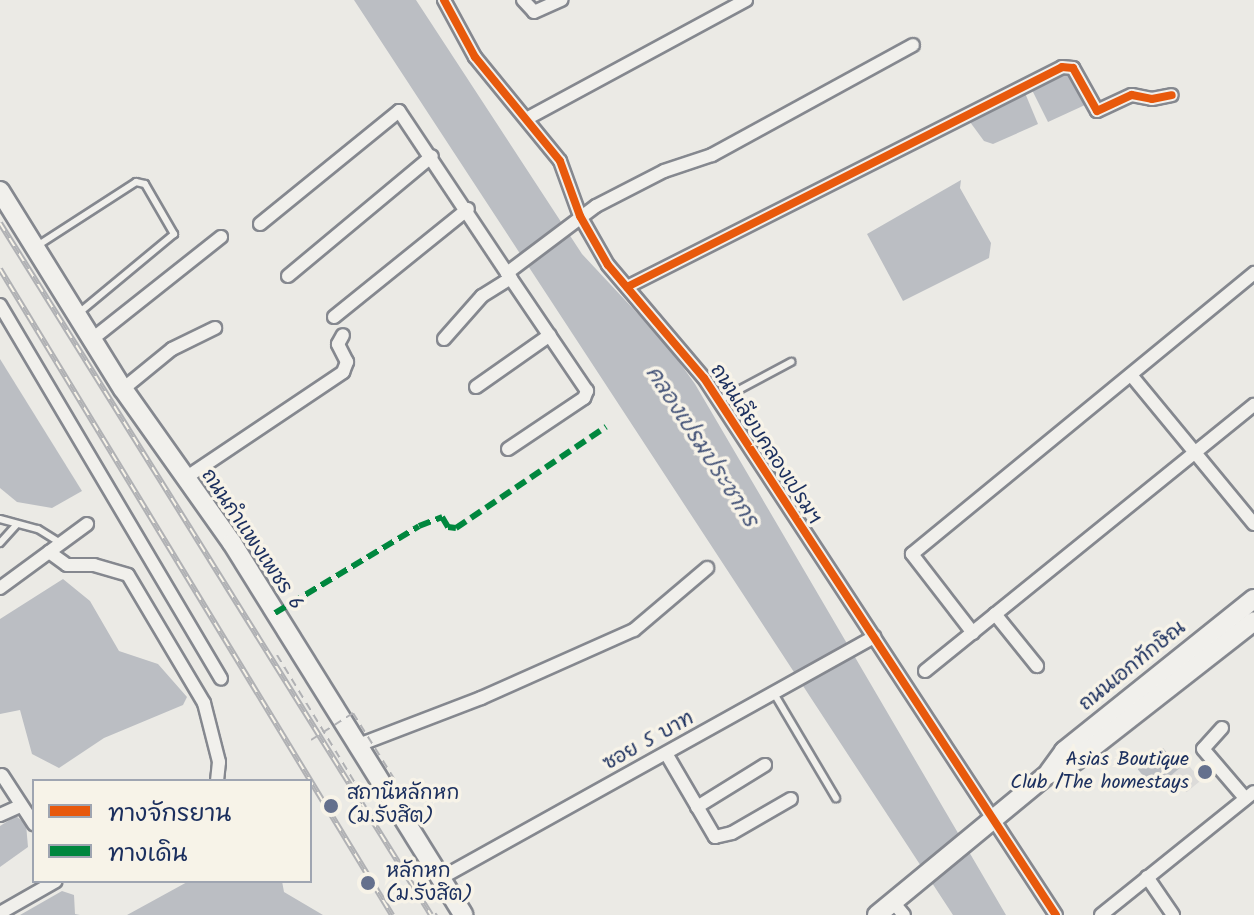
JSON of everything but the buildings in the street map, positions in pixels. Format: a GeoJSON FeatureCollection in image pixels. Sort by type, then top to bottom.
{"type":"FeatureCollection","features":[{"type":"Feature","properties":{"kind":"main road","name":"ถนนกำแพงเพชร 6"},"geometry":{"type":"LineString","coordinates":[[0,191],[123,389],[232,543],[464,915]]}},
{"type":"Feature","properties":{"kind":"main road","name":"ถนนเอกทักษิณ"},"geometry":{"type":"LineString","coordinates":[[1047,775],[1064,751],[1254,599]]}},
{"type":"Feature","properties":{"kind":"main road","name":"ถนนเอกทักษิณ"},"geometry":{"type":"LineString","coordinates":[[885,912],[913,885],[1047,775],[1075,761],[1254,621]]}},
{"type":"Feature","properties":{"kind":"street","name":"ถนนเลียบคลองเปรมฯ"},"geometry":{"type":"LineString","coordinates":[[444,0],[475,57],[528,118],[567,173],[576,221],[627,287],[680,347],[718,401],[874,637],[984,826],[1056,915]]}},
{"type":"Feature","properties":{"kind":"street"},"geometry":{"type":"LineString","coordinates":[[523,0],[534,12],[561,0]]}},
{"type":"Feature","properties":{"kind":"street"},"geometry":{"type":"LineString","coordinates":[[528,118],[746,0]]}},
{"type":"Feature","properties":{"kind":"street"},"geometry":{"type":"LineString","coordinates":[[444,339],[482,296],[576,221],[664,171],[712,155],[913,45]]}},
{"type":"Feature","properties":{"kind":"street"},"geometry":{"type":"LineString","coordinates":[[627,287],[1062,67],[1073,68],[1097,111],[1132,95],[1152,99],[1172,95]]}},
{"type":"Feature","properties":{"kind":"street"},"geometry":{"type":"LineString","coordinates":[[260,224],[395,112],[404,114],[587,391],[508,449]]}},
{"type":"Feature","properties":{"kind":"street"},"geometry":{"type":"LineString","coordinates":[[288,276],[432,156]]}},
{"type":"Feature","properties":{"kind":"street"},"geometry":{"type":"LineString","coordinates":[[334,317],[468,209]]}},
{"type":"Feature","properties":{"kind":"street"},"geometry":{"type":"LineString","coordinates":[[91,340],[221,237]]}},
{"type":"Feature","properties":{"kind":"street"},"geometry":{"type":"LineString","coordinates":[[973,633],[912,554],[1254,273]]}},
{"type":"Feature","properties":{"kind":"street"},"geometry":{"type":"LineString","coordinates":[[0,305],[221,678]]}},
{"type":"Feature","properties":{"kind":"street"},"geometry":{"type":"LineString","coordinates":[[123,389],[172,349],[215,328]]}},
{"type":"Feature","properties":{"kind":"street"},"geometry":{"type":"LineString","coordinates":[[184,479],[343,372],[347,362],[338,344],[343,335]]}},
{"type":"Feature","properties":{"kind":"street"},"geometry":{"type":"LineString","coordinates":[[476,387],[550,335]]}},
{"type":"Feature","properties":{"kind":"street"},"geometry":{"type":"LineString","coordinates":[[1131,375],[1252,520]]}},
{"type":"Feature","properties":{"kind":"street"},"geometry":{"type":"LineString","coordinates":[[925,671],[1254,405]]}},
{"type":"Feature","properties":{"kind":"street"},"geometry":{"type":"LineString","coordinates":[[0,588],[87,524]]}},
{"type":"Feature","properties":{"kind":"street"},"geometry":{"type":"LineString","coordinates":[[49,552],[67,565],[94,565],[128,575],[204,703],[218,753],[217,779]]}},
{"type":"Feature","properties":{"kind":"street"},"geometry":{"type":"LineString","coordinates":[[356,746],[455,709],[634,630],[707,568]]}},
{"type":"Feature","properties":{"kind":"street"},"geometry":{"type":"LineString","coordinates":[[995,614],[1037,666]]}},
{"type":"Feature","properties":{"kind":"street","name":"ซอย 5 บาท"},"geometry":{"type":"LineString","coordinates":[[441,878],[775,695],[874,637]]}},
{"type":"Feature","properties":{"kind":"street"},"geometry":{"type":"LineString","coordinates":[[1101,915],[1250,795],[1203,749],[1222,728]]}},
{"type":"Feature","properties":{"kind":"street"},"geometry":{"type":"LineString","coordinates":[[667,755],[719,838],[791,799]]}},
{"type":"Feature","properties":{"kind":"street"},"geometry":{"type":"LineString","coordinates":[[697,807],[765,765]]}},
{"type":"Feature","properties":{"kind":"street"},"geometry":{"type":"LineString","coordinates":[[2,775],[32,821]]}},
{"type":"Feature","properties":{"kind":"street"},"geometry":{"type":"LineString","coordinates":[[0,815],[20,806]]}},
{"type":"Feature","properties":{"kind":"street"},"geometry":{"type":"LineString","coordinates":[[1147,877],[1173,915]]}},
{"type":"Feature","properties":{"kind":"street"},"geometry":{"type":"LineString","coordinates":[[0,913],[52,883]]}},
{"type":"Feature","properties":{"kind":"lane"},"geometry":{"type":"LineString","coordinates":[[34,248],[142,181],[175,229],[76,315]]}},
{"type":"Feature","properties":{"kind":"lane"},"geometry":{"type":"LineString","coordinates":[[718,401],[791,362]]}},
{"type":"Feature","properties":{"kind":"lane"},"geometry":{"type":"LineString","coordinates":[[0,519],[38,529],[60,543]]}},
{"type":"Feature","properties":{"kind":"lane"},"geometry":{"type":"LineString","coordinates":[[0,543],[16,525]]}},
{"type":"Feature","properties":{"kind":"lane"},"geometry":{"type":"LineString","coordinates":[[775,695],[836,798]]}},
{"type":"Feature","properties":{"kind":"path"},"geometry":{"type":"LineString","coordinates":[[277,655],[365,799]]}},
{"type":"Feature","properties":{"kind":"path"},"geometry":{"type":"LineString","coordinates":[[311,740],[353,713],[395,780]]}},
{"type":"Feature","properties":{"kind":"shaded area"},"geometry":{"type":"Polygon","coordinates":[[[1185,761],[1201,780],[1187,792],[1170,773],[1185,761]]]}},
{"type":"Feature","properties":{"kind":"water","name":"คลองเปรมประชากร"},"geometry":{"type":"Polygon","coordinates":[[[354,0],[416,0],[582,254],[667,345],[695,384],[1006,915],[953,915],[354,0]]]}},
{"type":"Feature","properties":{"kind":"water"},"geometry":{"type":"Polygon","coordinates":[[[1062,72],[1071,73],[1085,105],[1048,122],[1031,88],[1062,72]]]}},
{"type":"Feature","properties":{"kind":"water"},"geometry":{"type":"Polygon","coordinates":[[[1025,93],[1038,124],[993,144],[984,141],[970,122],[1025,93]]]}},
{"type":"Feature","properties":{"kind":"water"},"geometry":{"type":"Polygon","coordinates":[[[961,180],[960,188],[991,243],[989,258],[903,301],[867,234],[961,180]]]}},
{"type":"Feature","properties":{"kind":"water"},"geometry":{"type":"Polygon","coordinates":[[[0,359],[82,491],[52,508],[17,502],[0,488],[0,359]]]}},
{"type":"Feature","properties":{"kind":"water"},"geometry":{"type":"Polygon","coordinates":[[[63,579],[90,601],[119,651],[158,664],[187,697],[183,705],[104,738],[59,768],[32,754],[20,710],[0,714],[0,619],[63,579]]]}},
{"type":"Feature","properties":{"kind":"water"},"geometry":{"type":"Polygon","coordinates":[[[1163,748],[1180,768],[1154,789],[1138,769],[1163,748]]]}},
{"type":"Feature","properties":{"kind":"water"},"geometry":{"type":"Polygon","coordinates":[[[16,816],[26,824],[28,847],[0,867],[0,826],[16,816]]]}},
{"type":"Feature","properties":{"kind":"water"},"geometry":{"type":"Polygon","coordinates":[[[185,883],[282,883],[284,892],[323,915],[127,915],[185,883]]]}},
{"type":"Feature","properties":{"kind":"water"},"geometry":{"type":"Polygon","coordinates":[[[62,891],[74,895],[75,914],[80,915],[20,915],[62,891]]]}},
{"type":"Feature","properties":{"kind":"railway"},"geometry":{"type":"LineString","coordinates":[[0,223],[431,915]]}},
{"type":"Feature","properties":{"kind":"railway"},"geometry":{"type":"LineString","coordinates":[[0,269],[309,779]]}},
{"type":"Feature","properties":{"kind":"railway"},"geometry":{"type":"LineString","coordinates":[[312,783],[392,915]]}},
{"type":"Feature","properties":{"kind":"marked path"},"geometry":{"type":"LineString","coordinates":[[275,613],[419,526],[442,517],[448,527],[456,528],[606,427]]}},
{"type":"Feature","properties":{"kind":"cycle path"},"geometry":{"type":"LineString","coordinates":[[444,0],[475,57],[560,161],[580,216],[608,265],[704,378],[1056,915]]}},
{"type":"Feature","properties":{"kind":"cycle path"},"geometry":{"type":"LineString","coordinates":[[627,287],[1062,67],[1073,68],[1097,111],[1132,95],[1152,99],[1172,95]]}},
{"type":"Feature","properties":{"kind":"place","name":"Asias Boutique Club /The homestays"},"geometry":{"type":"Point","coordinates":[1205,772]}},
{"type":"Feature","properties":{"kind":"place","name":"สถานีหลักหก (ม.รังสิต)"},"geometry":{"type":"Point","coordinates":[331,806]}},
{"type":"Feature","properties":{"kind":"place","name":"หลักหก (ม.รังสิต)"},"geometry":{"type":"Point","coordinates":[368,883]}}]}
